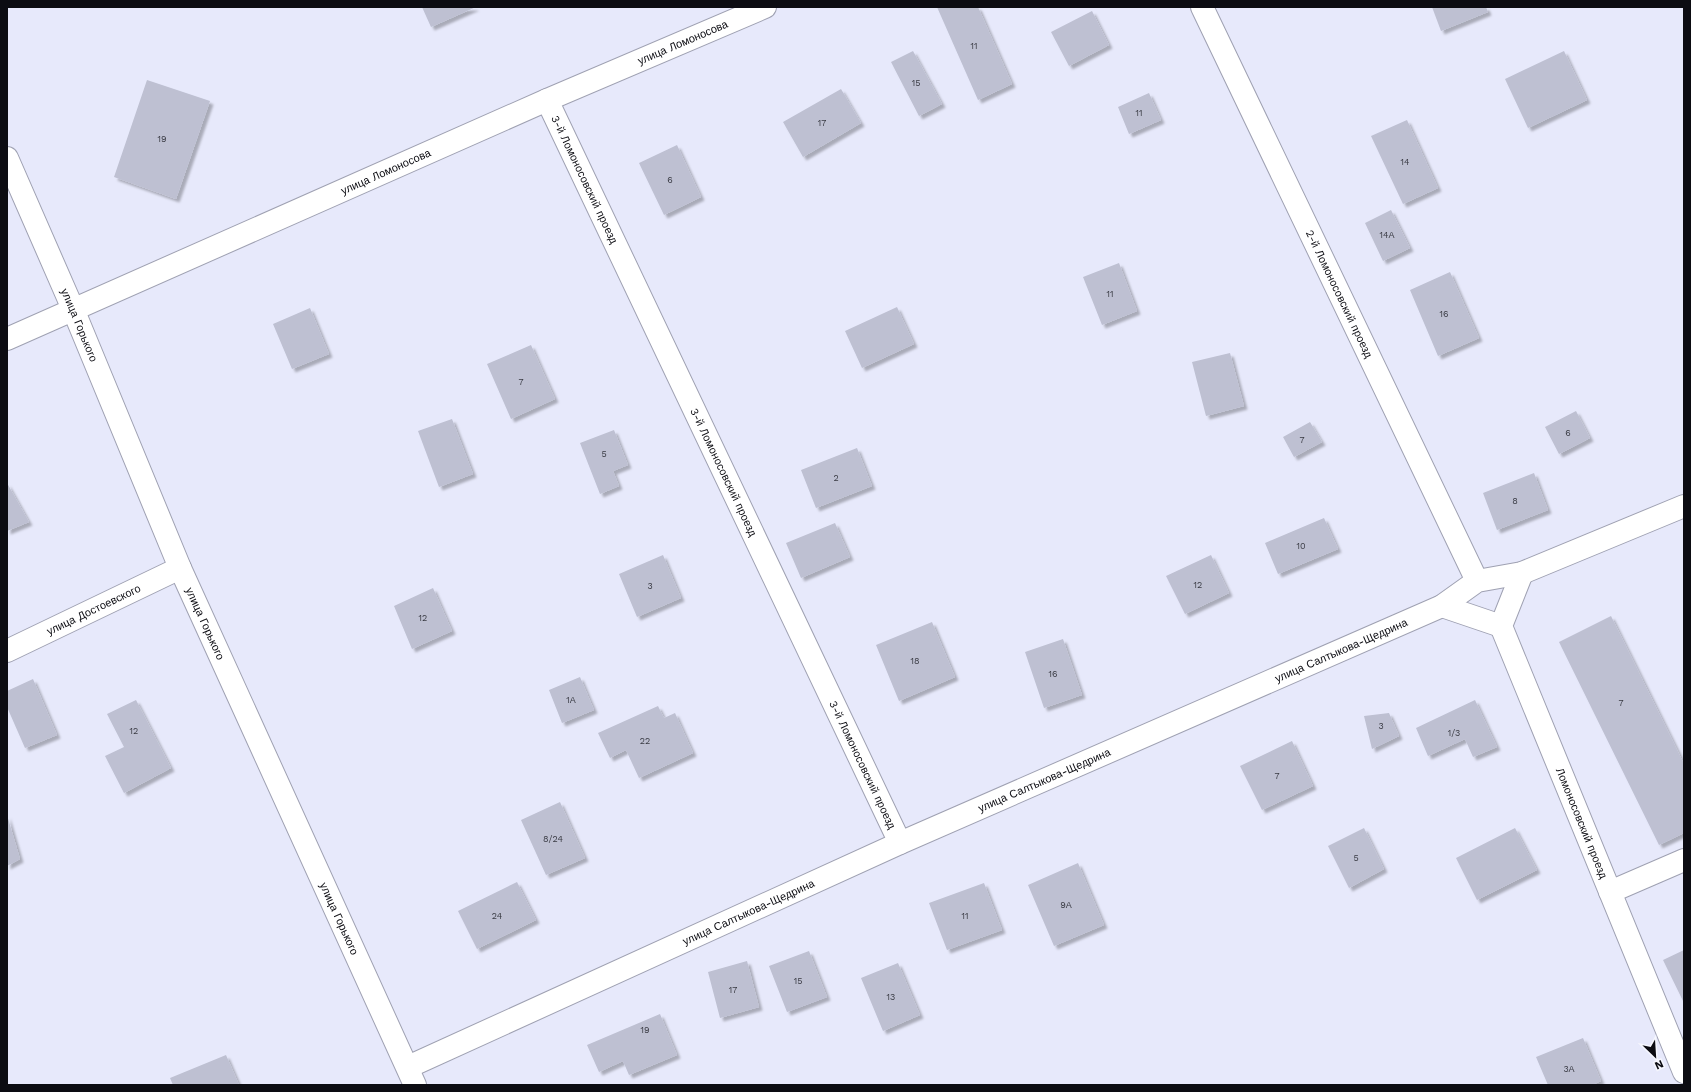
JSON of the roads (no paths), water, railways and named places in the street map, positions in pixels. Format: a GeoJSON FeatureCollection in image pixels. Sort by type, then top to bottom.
{"type":"FeatureCollection","features":[{"type":"Feature","properties":{"kind":"street","name":"улица Ломоносова"},"geometry":{"type":"LineString","coordinates":[[7,339],[547,100],[765,7]]}},
{"type":"Feature","properties":{"kind":"street","name":"2-й Ломоносовский проезд"},"geometry":{"type":"LineString","coordinates":[[1202,7],[1477,581]]}},
{"type":"Feature","properties":{"kind":"street","name":"3-й Ломоносовский проезд"},"geometry":{"type":"LineString","coordinates":[[547,100],[900,843]]}},
{"type":"Feature","properties":{"kind":"street","name":"улица Горького"},"geometry":{"type":"LineString","coordinates":[[7,158],[73,309],[180,568],[411,1076]]}},
{"type":"Feature","properties":{"kind":"street","name":"улица Салтыкова-Щедрина"},"geometry":{"type":"LineString","coordinates":[[411,1076],[900,843],[1442,606],[1477,581],[1522,574],[1684,506]]}},
{"type":"Feature","properties":{"kind":"street","name":"улица Достоевского"},"geometry":{"type":"LineString","coordinates":[[7,650],[180,568]]}},
{"type":"Feature","properties":{"kind":"street"},"geometry":{"type":"LineString","coordinates":[[1442,606],[1501,626],[1522,574]]}},
{"type":"Feature","properties":{"kind":"street","name":"Ломоносовский проезд"},"geometry":{"type":"LineString","coordinates":[[1501,626],[1684,1072]]}},
{"type":"Feature","properties":{"kind":"street"},"geometry":{"type":"LineString","coordinates":[[1610,892],[1684,860]]}}]}
